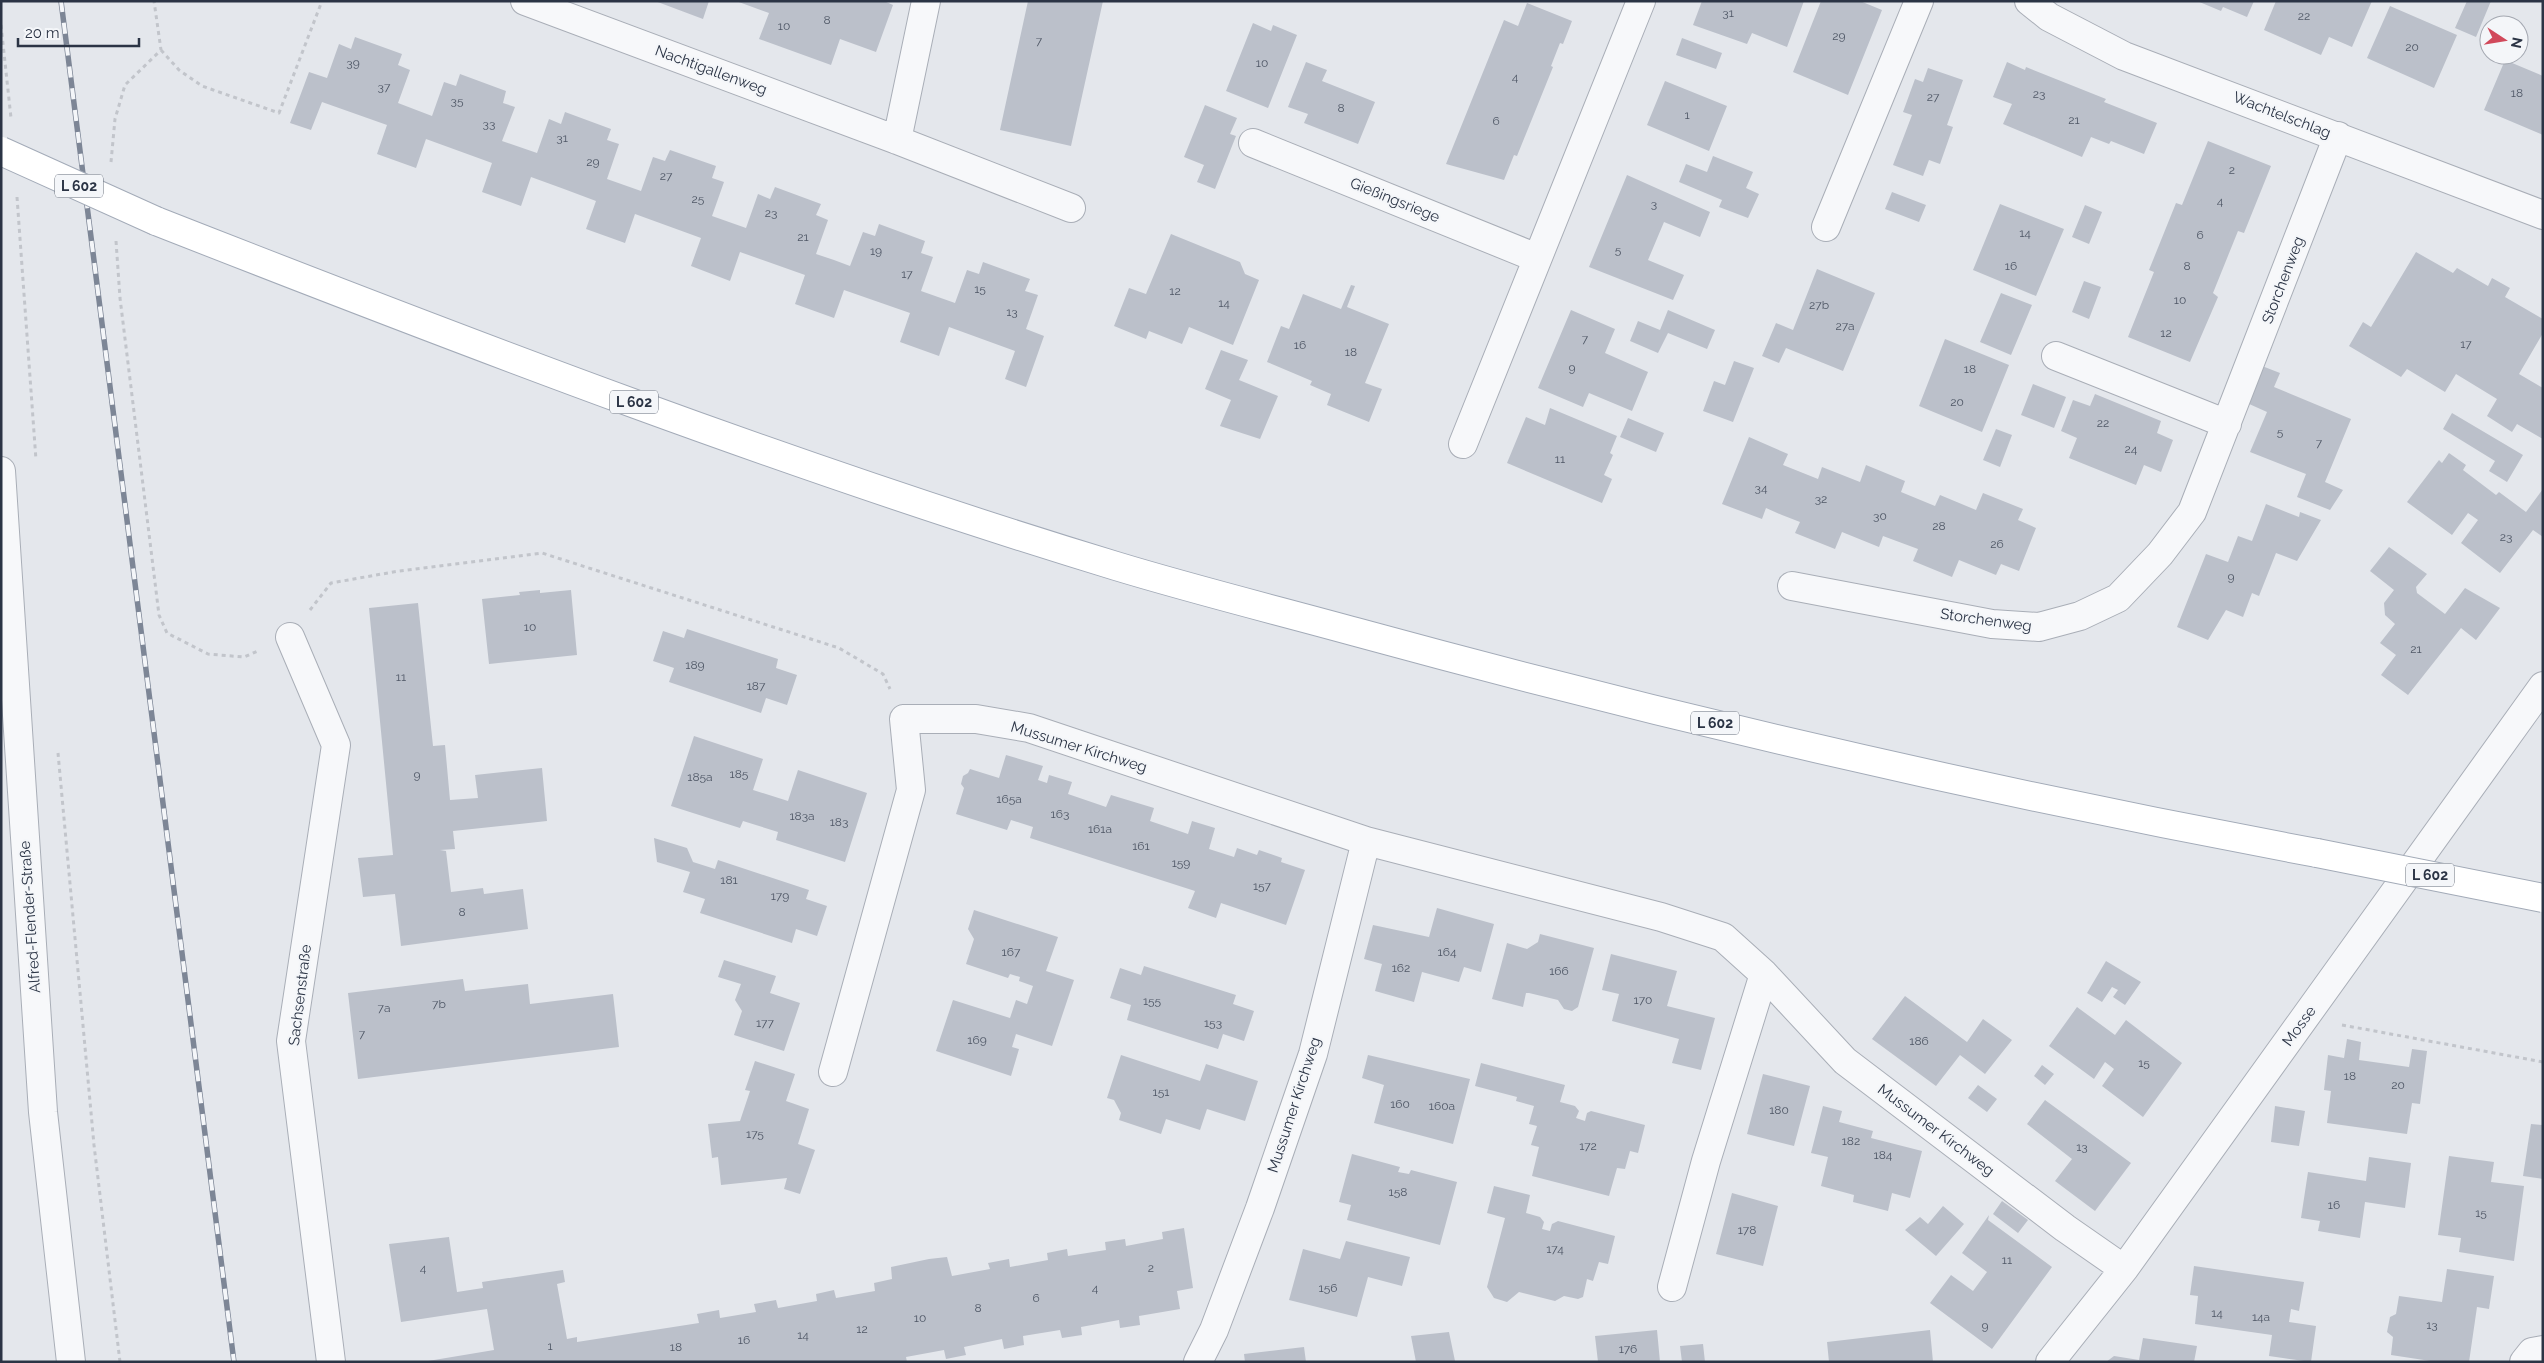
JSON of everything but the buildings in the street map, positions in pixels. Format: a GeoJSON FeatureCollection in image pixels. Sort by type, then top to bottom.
{"type":"FeatureCollection","features":[{"type":"Feature","properties":{"kind":"main road","name":"L 602"},"geometry":{"type":"LineString","coordinates":[[1,151],[156,221],[482,348],[868,486],[1118,566],[1513,675],[1868,760],[2134,819],[2318,853],[2543,898]]}},
{"type":"Feature","properties":{"kind":"street","name":"Nachtigallenweg"},"geometry":{"type":"LineString","coordinates":[[525,1],[897,140],[1071,208]]}},
{"type":"Feature","properties":{"kind":"street"},"geometry":{"type":"LineString","coordinates":[[897,140],[926,1]]}},
{"type":"Feature","properties":{"kind":"street"},"geometry":{"type":"LineString","coordinates":[[1463,444],[1641,1]]}},
{"type":"Feature","properties":{"kind":"street"},"geometry":{"type":"LineString","coordinates":[[1826,227],[1919,1]]}},
{"type":"Feature","properties":{"kind":"street","name":"Wachtelschlag"},"geometry":{"type":"LineString","coordinates":[[2029,1],[2049,17],[2124,56],[2543,215]]}},
{"type":"Feature","properties":{"kind":"street","name":"Storchenweg"},"geometry":{"type":"LineString","coordinates":[[1792,586],[1992,624],[2039,627],[2080,616],[2118,598],[2160,554],[2192,512],[2228,424],[2338,136]]}},
{"type":"Feature","properties":{"kind":"street","name":"Gießingsriege"},"geometry":{"type":"LineString","coordinates":[[1252,143],[1537,258]]}},
{"type":"Feature","properties":{"kind":"street"},"geometry":{"type":"LineString","coordinates":[[2056,356],[2228,424]]}},
{"type":"Feature","properties":{"kind":"street","name":"Alfred-Flender-Straße"},"geometry":{"type":"LineString","coordinates":[[1,472],[43,1112],[71,1362]]}},
{"type":"Feature","properties":{"kind":"street","name":"Sachsenstraße"},"geometry":{"type":"LineString","coordinates":[[290,637],[336,745],[291,1041],[331,1362]]}},
{"type":"Feature","properties":{"kind":"street","name":"Mosse"},"geometry":{"type":"LineString","coordinates":[[2050,1362],[2124,1269],[2543,686]]}},
{"type":"Feature","properties":{"kind":"street"},"geometry":{"type":"LineString","coordinates":[[832,1072],[911,790],[904,719]]}},
{"type":"Feature","properties":{"kind":"street","name":"Mussumer Kirchweg"},"geometry":{"type":"LineString","coordinates":[[904,719],[976,719],[1029,728],[1366,841],[1661,917],[1723,937],[1764,974],[1845,1061],[2058,1222],[2124,1269]]}},
{"type":"Feature","properties":{"kind":"street","name":"Mussumer Kirchweg"},"geometry":{"type":"LineString","coordinates":[[1198,1362],[1214,1330],[1260,1208],[1313,1054],[1366,841]]}},
{"type":"Feature","properties":{"kind":"street"},"geometry":{"type":"LineString","coordinates":[[1672,1287],[1706,1161],[1764,974]]}},
{"type":"Feature","properties":{"kind":"street"},"geometry":{"type":"LineString","coordinates":[[2524,1362],[2532,1352],[2543,1350]]}},
{"type":"Feature","properties":{"kind":"path"},"geometry":{"type":"LineString","coordinates":[[154,1],[161,50],[179,70],[202,86],[279,113],[322,1]]}},
{"type":"Feature","properties":{"kind":"path"},"geometry":{"type":"LineString","coordinates":[[1,25],[12,126]]}},
{"type":"Feature","properties":{"kind":"path"},"geometry":{"type":"LineString","coordinates":[[112,171],[110,152],[115,119],[125,85],[161,50]]}},
{"type":"Feature","properties":{"kind":"path"},"geometry":{"type":"LineString","coordinates":[[17,195],[36,461]]}},
{"type":"Feature","properties":{"kind":"path"},"geometry":{"type":"LineString","coordinates":[[116,240],[120,298],[160,615],[167,633],[208,654],[244,657],[290,637],[331,583],[399,571],[542,553],[839,648],[883,674],[904,719]]}},
{"type":"Feature","properties":{"kind":"path"},"geometry":{"type":"LineString","coordinates":[[57,748],[94,1145],[120,1362]]}},
{"type":"Feature","properties":{"kind":"path"},"geometry":{"type":"LineString","coordinates":[[2305,1018],[2543,1062]]}},
{"type":"Feature","properties":{"kind":"railway"},"geometry":{"type":"LineString","coordinates":[[61,1],[234,1362]]}}]}
